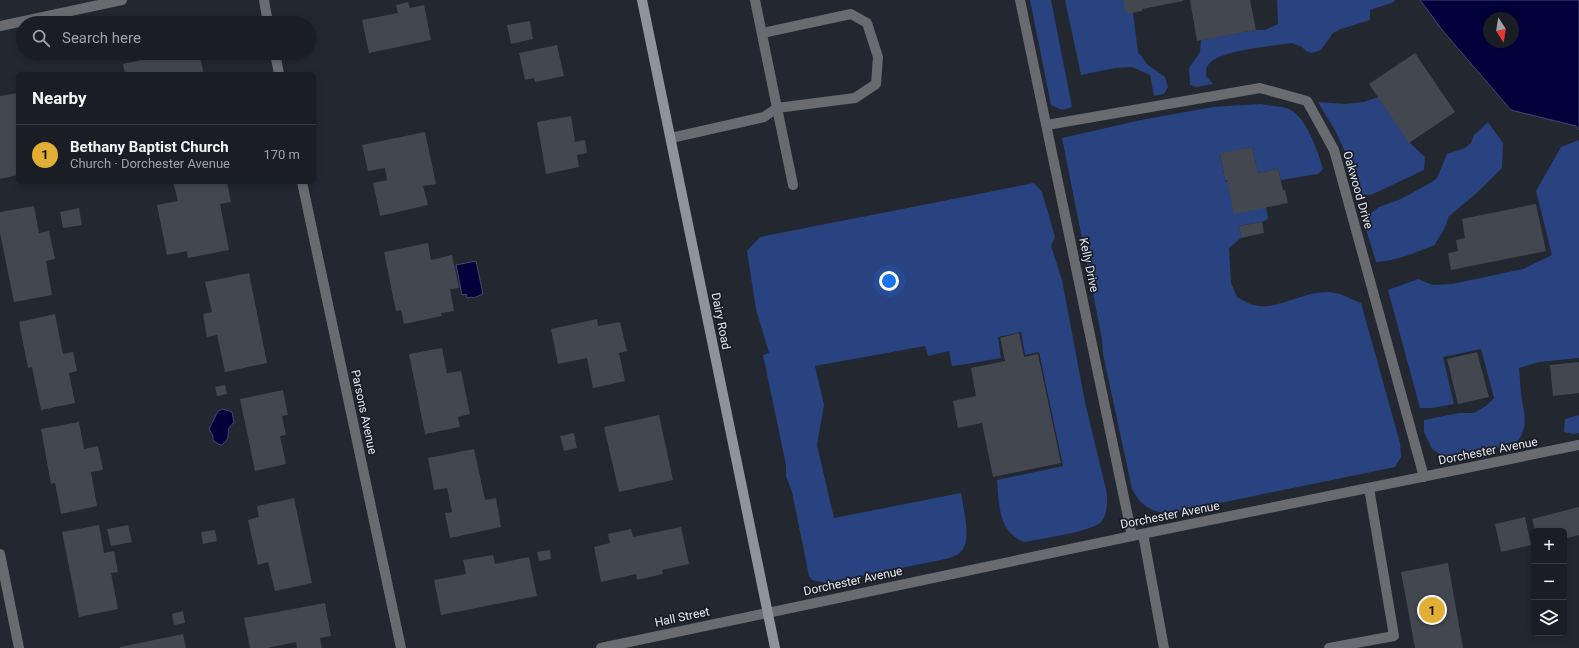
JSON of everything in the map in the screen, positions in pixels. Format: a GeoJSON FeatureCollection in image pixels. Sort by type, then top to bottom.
{"type":"FeatureCollection","features":[{"type":"Feature","properties":{"kind":"street"},"geometry":{"type":"LineString","coordinates":[[47,16],[122,0]]}},
{"type":"Feature","properties":{"kind":"street"},"geometry":{"type":"LineString","coordinates":[[264,0],[267,16]]}},
{"type":"Feature","properties":{"kind":"street","name":"Dairy Road"},"geometry":{"type":"LineString","coordinates":[[642,0],[775,648]]}},
{"type":"Feature","properties":{"kind":"street"},"geometry":{"type":"LineString","coordinates":[[755,0],[793,184]]}},
{"type":"Feature","properties":{"kind":"street","name":"Kelly Drive"},"geometry":{"type":"LineString","coordinates":[[1020,0],[1132,536]]}},
{"type":"Feature","properties":{"kind":"street"},"geometry":{"type":"LineString","coordinates":[[671,138],[764,117],[777,108],[855,98],[876,84],[878,57],[867,23],[851,14],[762,33]]}},
{"type":"Feature","properties":{"kind":"street"},"geometry":{"type":"LineString","coordinates":[[0,26],[16,23]]}},
{"type":"Feature","properties":{"kind":"street"},"geometry":{"type":"LineString","coordinates":[[276,60],[279,72]]}},
{"type":"Feature","properties":{"kind":"street","name":"Oakwood Drive"},"geometry":{"type":"LineString","coordinates":[[1047,125],[1260,88],[1307,101],[1334,150],[1424,477]]}},
{"type":"Feature","properties":{"kind":"street","name":"Parsons Avenue"},"geometry":{"type":"LineString","coordinates":[[302,184],[401,648]]}},
{"type":"Feature","properties":{"kind":"street","name":"Dorchester Avenue"},"geometry":{"type":"LineString","coordinates":[[768,612],[1579,445]]}},
{"type":"Feature","properties":{"kind":"street"},"geometry":{"type":"LineString","coordinates":[[1329,648],[1394,636],[1369,488]]}},
{"type":"Feature","properties":{"kind":"street"},"geometry":{"type":"LineString","coordinates":[[1143,534],[1164,648]]}},
{"type":"Feature","properties":{"kind":"street"},"geometry":{"type":"LineString","coordinates":[[0,554],[19,648]]}},
{"type":"Feature","properties":{"kind":"street","name":"Hall Street"},"geometry":{"type":"LineString","coordinates":[[601,648],[629,645],[768,612]]}},
{"type":"Feature","properties":{"kind":"shaded area"},"geometry":{"type":"Polygon","coordinates":[[[1030,0],[1051,0],[1072,107],[1062,110],[1051,105],[1030,0]]]}},
{"type":"Feature","properties":{"kind":"shaded area"},"geometry":{"type":"Polygon","coordinates":[[[1065,0],[1123,0],[1133,13],[1138,52],[1148,65],[1165,77],[1168,87],[1164,94],[1154,96],[1150,75],[1132,67],[1115,68],[1081,75],[1065,0]]]}},
{"type":"Feature","properties":{"kind":"shaded area"},"geometry":{"type":"Polygon","coordinates":[[[1277,0],[1395,0],[1394,2],[1370,10],[1370,20],[1333,33],[1321,50],[1312,53],[1292,43],[1226,54],[1211,62],[1207,67],[1206,76],[1213,84],[1196,87],[1190,85],[1189,68],[1200,52],[1201,40],[1256,30],[1265,30],[1278,24],[1277,0]]]}},
{"type":"Feature","properties":{"kind":"shaded area"},"geometry":{"type":"Polygon","coordinates":[[[1420,0],[1579,0],[1579,130],[1576,126],[1511,110],[1443,31],[1420,0]]]}},
{"type":"Feature","properties":{"kind":"shaded area"},"geometry":{"type":"Polygon","coordinates":[[[1378,97],[1409,142],[1425,157],[1424,170],[1373,194],[1357,197],[1346,154],[1336,132],[1318,102],[1345,104],[1364,102],[1378,97]]]}},
{"type":"Feature","properties":{"kind":"shaded area"},"geometry":{"type":"Polygon","coordinates":[[[1261,104],[1286,108],[1293,111],[1299,117],[1310,134],[1323,169],[1318,174],[1281,180],[1278,169],[1258,173],[1252,147],[1220,154],[1225,180],[1266,207],[1268,219],[1262,222],[1239,226],[1241,238],[1229,248],[1231,283],[1237,297],[1254,305],[1273,305],[1314,293],[1325,292],[1338,294],[1361,303],[1400,443],[1401,457],[1395,467],[1167,514],[1161,513],[1150,509],[1142,503],[1132,489],[1103,354],[1102,339],[1062,138],[1141,120],[1213,107],[1261,104]]]}},
{"type":"Feature","properties":{"kind":"shaded area"},"geometry":{"type":"Polygon","coordinates":[[[1488,122],[1503,143],[1502,168],[1479,191],[1448,217],[1446,225],[1435,245],[1399,258],[1376,262],[1363,219],[1379,207],[1401,199],[1432,182],[1437,178],[1447,154],[1465,148],[1471,143],[1474,135],[1488,122]]]}},
{"type":"Feature","properties":{"kind":"shaded area"},"geometry":{"type":"Polygon","coordinates":[[[1579,140],[1579,358],[1539,362],[1519,368],[1525,420],[1523,432],[1515,445],[1445,457],[1432,449],[1424,432],[1424,420],[1459,413],[1474,413],[1486,406],[1494,398],[1481,349],[1443,357],[1454,404],[1432,408],[1420,408],[1388,290],[1418,279],[1433,285],[1452,284],[1523,269],[1552,255],[1536,191],[1561,147],[1579,140]]]}},
{"type":"Feature","properties":{"kind":"shaded area"},"geometry":{"type":"Polygon","coordinates":[[[1034,183],[1042,192],[1055,237],[1051,246],[1062,280],[1085,402],[1107,494],[1106,509],[1103,520],[1100,523],[1086,529],[1064,535],[1024,542],[1015,537],[1005,524],[998,498],[997,480],[1063,466],[1039,352],[1025,355],[1021,332],[998,337],[1001,358],[967,364],[952,366],[949,351],[928,356],[925,346],[815,366],[824,405],[817,445],[834,518],[961,493],[966,522],[966,538],[965,544],[961,551],[956,555],[941,560],[826,583],[812,580],[809,576],[792,492],[786,476],[786,465],[763,355],[769,353],[756,309],[747,251],[760,237],[1034,183]]]}},
{"type":"Feature","properties":{"kind":"shaded area"},"geometry":{"type":"Polygon","coordinates":[[[476,261],[483,294],[473,298],[467,298],[466,294],[462,295],[456,265],[476,261]]]}},
{"type":"Feature","properties":{"kind":"shaded area"},"geometry":{"type":"Polygon","coordinates":[[[223,409],[232,412],[234,422],[229,428],[225,443],[222,445],[213,440],[213,436],[209,429],[218,411],[223,409]]]}},
{"type":"Feature","properties":{"kind":"shaded area"},"geometry":{"type":"Polygon","coordinates":[[[1579,415],[1579,433],[1573,434],[1564,432],[1565,419],[1579,415]]]}},
{"type":"Feature","properties":{"kind":"building"},"geometry":{"type":"Polygon","coordinates":[[[1123,0],[1183,1],[1142,9],[1142,11],[1126,14],[1123,0]]]}},
{"type":"Feature","properties":{"kind":"building"},"geometry":{"type":"Polygon","coordinates":[[[1190,0],[1250,0],[1256,30],[1197,41],[1190,0]]]}},
{"type":"Feature","properties":{"kind":"building"},"geometry":{"type":"Polygon","coordinates":[[[408,2],[410,8],[424,5],[431,40],[369,53],[362,20],[398,13],[396,5],[408,2]]]}},
{"type":"Feature","properties":{"kind":"building"},"geometry":{"type":"Polygon","coordinates":[[[530,21],[533,39],[511,44],[507,25],[530,21]]]}},
{"type":"Feature","properties":{"kind":"building"},"geometry":{"type":"Polygon","coordinates":[[[557,45],[564,76],[535,82],[534,78],[525,80],[519,53],[557,45]]]}},
{"type":"Feature","properties":{"kind":"building"},"geometry":{"type":"Polygon","coordinates":[[[1415,53],[1455,112],[1409,143],[1369,84],[1415,53]]]}},
{"type":"Feature","properties":{"kind":"building"},"geometry":{"type":"Polygon","coordinates":[[[141,60],[201,60],[204,72],[125,72],[123,64],[141,60]]]}},
{"type":"Feature","properties":{"kind":"building"},"geometry":{"type":"Polygon","coordinates":[[[16,93],[16,175],[0,179],[0,96],[16,93]]]}},
{"type":"Feature","properties":{"kind":"building"},"geometry":{"type":"Polygon","coordinates":[[[571,116],[575,142],[585,140],[587,153],[577,155],[579,167],[546,174],[537,122],[571,116]]]}},
{"type":"Feature","properties":{"kind":"building"},"geometry":{"type":"Polygon","coordinates":[[[425,132],[436,184],[423,186],[428,205],[380,216],[373,183],[387,180],[385,168],[368,171],[362,145],[425,132]]]}},
{"type":"Feature","properties":{"kind":"building"},"geometry":{"type":"Polygon","coordinates":[[[1252,147],[1258,173],[1278,169],[1288,203],[1234,214],[1220,153],[1252,147]]]}},
{"type":"Feature","properties":{"kind":"building"},"geometry":{"type":"Polygon","coordinates":[[[174,184],[227,184],[231,202],[220,204],[229,250],[188,258],[187,251],[167,255],[157,205],[178,201],[174,184]]]}},
{"type":"Feature","properties":{"kind":"building"},"geometry":{"type":"Polygon","coordinates":[[[1536,204],[1546,251],[1451,270],[1448,253],[1458,251],[1456,240],[1465,238],[1462,219],[1536,204]]]}},
{"type":"Feature","properties":{"kind":"building"},"geometry":{"type":"Polygon","coordinates":[[[34,206],[39,233],[49,231],[55,259],[46,261],[52,295],[14,302],[0,233],[0,212],[34,206]]]}},
{"type":"Feature","properties":{"kind":"building"},"geometry":{"type":"Polygon","coordinates":[[[79,208],[82,225],[63,228],[60,212],[79,208]]]}},
{"type":"Feature","properties":{"kind":"building"},"geometry":{"type":"Polygon","coordinates":[[[1262,222],[1264,233],[1241,238],[1239,226],[1262,222]]]}},
{"type":"Feature","properties":{"kind":"building"},"geometry":{"type":"Polygon","coordinates":[[[428,243],[431,260],[452,255],[459,288],[450,289],[454,311],[441,313],[442,316],[404,324],[401,310],[396,311],[384,252],[428,243]]]}},
{"type":"Feature","properties":{"kind":"building"},"geometry":{"type":"Polygon","coordinates":[[[249,273],[267,363],[225,372],[217,335],[207,337],[203,314],[212,312],[205,282],[249,273]]]}},
{"type":"Feature","properties":{"kind":"building"},"geometry":{"type":"Polygon","coordinates":[[[55,314],[63,354],[73,352],[77,371],[69,373],[75,403],[41,410],[32,367],[28,368],[19,322],[55,314]]]}},
{"type":"Feature","properties":{"kind":"building"},"geometry":{"type":"Polygon","coordinates":[[[597,319],[598,326],[620,322],[627,351],[619,353],[625,381],[593,388],[587,358],[558,364],[551,329],[597,319]]]}},
{"type":"Feature","properties":{"kind":"building"},"geometry":{"type":"Polygon","coordinates":[[[1019,333],[1024,357],[1038,354],[1061,463],[993,477],[982,423],[958,428],[953,401],[976,396],[971,368],[1005,361],[1000,338],[1019,333]]]}},
{"type":"Feature","properties":{"kind":"building"},"geometry":{"type":"Polygon","coordinates":[[[442,348],[447,373],[461,371],[470,414],[458,417],[460,427],[425,434],[409,354],[442,348]]]}},
{"type":"Feature","properties":{"kind":"building"},"geometry":{"type":"Polygon","coordinates":[[[1477,352],[1489,397],[1458,404],[1447,359],[1477,352]]]}},
{"type":"Feature","properties":{"kind":"building"},"geometry":{"type":"Polygon","coordinates":[[[1579,362],[1579,393],[1553,396],[1550,365],[1579,362]]]}},
{"type":"Feature","properties":{"kind":"building"},"geometry":{"type":"Polygon","coordinates":[[[225,385],[227,394],[217,396],[215,387],[225,385]]]}},
{"type":"Feature","properties":{"kind":"building"},"geometry":{"type":"Polygon","coordinates":[[[283,390],[288,415],[282,416],[286,435],[280,436],[286,464],[255,471],[240,399],[283,390]]]}},
{"type":"Feature","properties":{"kind":"building"},"geometry":{"type":"Polygon","coordinates":[[[659,415],[673,480],[619,492],[604,427],[659,415]]]}},
{"type":"Feature","properties":{"kind":"building"},"geometry":{"type":"Polygon","coordinates":[[[79,422],[84,449],[98,446],[103,470],[91,472],[97,506],[61,514],[55,483],[51,484],[41,429],[79,422]]]}},
{"type":"Feature","properties":{"kind":"building"},"geometry":{"type":"Polygon","coordinates":[[[574,433],[577,448],[564,451],[560,436],[574,433]]]}},
{"type":"Feature","properties":{"kind":"building"},"geometry":{"type":"Polygon","coordinates":[[[474,449],[485,500],[496,498],[501,527],[450,538],[445,513],[452,512],[447,488],[434,490],[428,458],[474,449]]]}},
{"type":"Feature","properties":{"kind":"building"},"geometry":{"type":"Polygon","coordinates":[[[294,498],[312,583],[275,591],[268,562],[258,565],[248,520],[259,517],[257,506],[294,498]]]}},
{"type":"Feature","properties":{"kind":"building"},"geometry":{"type":"Polygon","coordinates":[[[1579,507],[1579,535],[1567,538],[1567,528],[1534,528],[1532,519],[1579,507]]]}},
{"type":"Feature","properties":{"kind":"building"},"geometry":{"type":"Polygon","coordinates":[[[1525,517],[1531,545],[1501,552],[1495,524],[1525,517]]]}},
{"type":"Feature","properties":{"kind":"building"},"geometry":{"type":"Polygon","coordinates":[[[99,525],[104,553],[114,551],[118,572],[111,573],[118,609],[79,617],[62,532],[99,525]]]}},
{"type":"Feature","properties":{"kind":"building"},"geometry":{"type":"Polygon","coordinates":[[[128,525],[132,542],[111,546],[107,529],[128,525]]]}},
{"type":"Feature","properties":{"kind":"building"},"geometry":{"type":"Polygon","coordinates":[[[681,527],[689,564],[662,570],[663,574],[637,580],[636,574],[601,582],[594,547],[610,543],[608,534],[631,529],[633,537],[681,527]]]}},
{"type":"Feature","properties":{"kind":"building"},"geometry":{"type":"Polygon","coordinates":[[[215,530],[217,541],[203,544],[201,532],[215,530]]]}},
{"type":"Feature","properties":{"kind":"building"},"geometry":{"type":"Polygon","coordinates":[[[550,550],[551,559],[539,561],[537,552],[550,550]]]}},
{"type":"Feature","properties":{"kind":"building"},"geometry":{"type":"Polygon","coordinates":[[[493,555],[495,564],[529,557],[537,596],[441,615],[434,580],[466,574],[463,560],[493,555]]]}},
{"type":"Feature","properties":{"kind":"building"},"geometry":{"type":"Polygon","coordinates":[[[1448,563],[1463,648],[1415,648],[1401,572],[1448,563]]]}},
{"type":"Feature","properties":{"kind":"building"},"geometry":{"type":"Polygon","coordinates":[[[325,603],[331,636],[320,638],[322,648],[297,648],[296,642],[267,648],[250,648],[244,618],[325,603]]]}},
{"type":"Feature","properties":{"kind":"building"},"geometry":{"type":"Polygon","coordinates":[[[183,611],[185,623],[174,625],[172,614],[183,611]]]}},
{"type":"Feature","properties":{"kind":"building"},"geometry":{"type":"Polygon","coordinates":[[[183,634],[186,648],[120,648],[120,647],[183,634]]]}},
{"type":"Feature","properties":{"kind":"place","name":"Bethany Baptist Church"},"geometry":{"type":"Point","coordinates":[1432,610]}}]}
